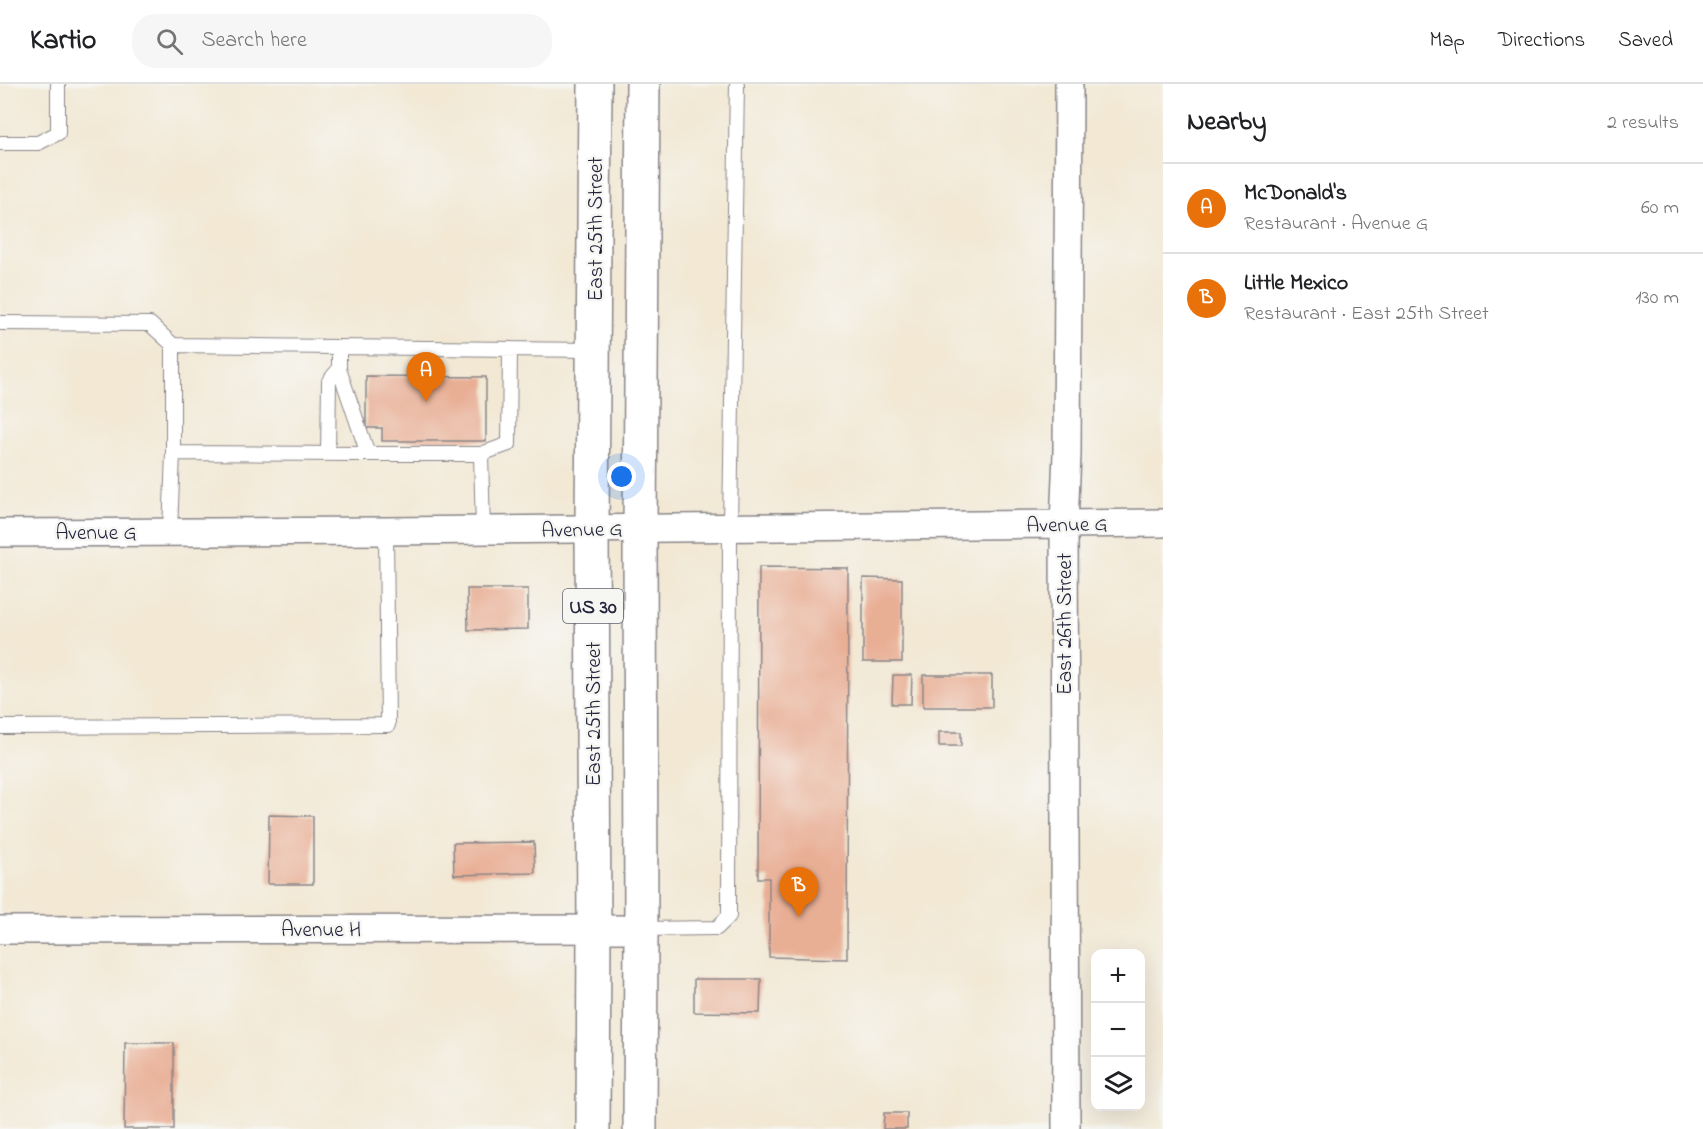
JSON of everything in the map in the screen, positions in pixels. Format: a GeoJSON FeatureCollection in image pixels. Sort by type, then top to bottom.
{"type":"FeatureCollection","features":[{"type":"Feature","properties":{"kind":"main road","name":"East 25th Street"},"geometry":{"type":"LineString","coordinates":[[593,1129],[592,529],[595,84]]}},
{"type":"Feature","properties":{"kind":"main road","name":"US 30"},"geometry":{"type":"LineString","coordinates":[[640,1129],[643,84]]}},
{"type":"Feature","properties":{"kind":"street","name":"East 26th Street"},"geometry":{"type":"LineString","coordinates":[[1066,1129],[1064,524],[1067,454],[1069,84]]}},
{"type":"Feature","properties":{"kind":"street","name":"Avenue G"},"geometry":{"type":"LineString","coordinates":[[0,532],[386,531],[1163,523]]}},
{"type":"Feature","properties":{"kind":"street","name":"Avenue H"},"geometry":{"type":"LineString","coordinates":[[0,930],[641,929]]}},
{"type":"Feature","properties":{"kind":"lane"},"geometry":{"type":"LineString","coordinates":[[0,143],[38,143],[58,134],[58,84]]}},
{"type":"Feature","properties":{"kind":"lane"},"geometry":{"type":"LineString","coordinates":[[641,929],[717,928],[729,915],[730,527],[737,84]]}},
{"type":"Feature","properties":{"kind":"lane"},"geometry":{"type":"LineString","coordinates":[[0,323],[150,324],[173,345],[594,350]]}},
{"type":"Feature","properties":{"kind":"lane"},"geometry":{"type":"LineString","coordinates":[[170,532],[173,345]]}},
{"type":"Feature","properties":{"kind":"lane"},"geometry":{"type":"LineString","coordinates":[[339,347],[339,369],[369,454]]}},
{"type":"Feature","properties":{"kind":"lane"},"geometry":{"type":"LineString","coordinates":[[173,453],[481,454],[509,444],[510,349]]}},
{"type":"Feature","properties":{"kind":"lane"},"geometry":{"type":"LineString","coordinates":[[328,454],[329,381],[339,369]]}},
{"type":"Feature","properties":{"kind":"lane"},"geometry":{"type":"LineString","coordinates":[[481,454],[483,530]]}},
{"type":"Feature","properties":{"kind":"lane"},"geometry":{"type":"LineString","coordinates":[[0,727],[388,725],[386,531]]}},
{"type":"Feature","properties":{"kind":"building"},"geometry":{"type":"Polygon","coordinates":[[[366,376],[486,377],[486,441],[382,441],[382,428],[366,428],[366,376]]]}},
{"type":"Feature","properties":{"kind":"building"},"geometry":{"type":"Polygon","coordinates":[[[759,567],[848,568],[847,959],[769,957],[769,878],[758,878],[759,567]]]}},
{"type":"Feature","properties":{"kind":"building"},"geometry":{"type":"Polygon","coordinates":[[[863,578],[902,579],[902,662],[863,662],[863,578]]]}},
{"type":"Feature","properties":{"kind":"building"},"geometry":{"type":"Polygon","coordinates":[[[467,589],[528,589],[528,629],[468,630],[467,589]]]}},
{"type":"Feature","properties":{"kind":"building"},"geometry":{"type":"Polygon","coordinates":[[[893,675],[912,675],[911,704],[892,704],[893,675]]]}},
{"type":"Feature","properties":{"kind":"building"},"geometry":{"type":"Polygon","coordinates":[[[923,675],[992,675],[992,707],[923,707],[923,675]]]}},
{"type":"Feature","properties":{"kind":"building"},"geometry":{"type":"Polygon","coordinates":[[[939,732],[961,732],[961,746],[939,746],[939,732]]]}},
{"type":"Feature","properties":{"kind":"building"},"geometry":{"type":"Polygon","coordinates":[[[269,815],[313,816],[313,884],[268,884],[269,815]]]}},
{"type":"Feature","properties":{"kind":"building"},"geometry":{"type":"Polygon","coordinates":[[[534,842],[535,873],[454,875],[453,843],[534,842]]]}},
{"type":"Feature","properties":{"kind":"building"},"geometry":{"type":"Polygon","coordinates":[[[694,979],[761,979],[760,1013],[694,1012],[694,979]]]}},
{"type":"Feature","properties":{"kind":"building"},"geometry":{"type":"Polygon","coordinates":[[[125,1043],[174,1043],[174,1129],[124,1129],[125,1043]]]}},
{"type":"Feature","properties":{"kind":"building"},"geometry":{"type":"Polygon","coordinates":[[[884,1113],[907,1113],[907,1129],[883,1129],[884,1113]]]}},
{"type":"Feature","properties":{"kind":"place","name":"McDonald's"},"geometry":{"type":"Point","coordinates":[426,402]}},
{"type":"Feature","properties":{"kind":"place","name":"Little Mexico"},"geometry":{"type":"Point","coordinates":[799,917]}}]}
